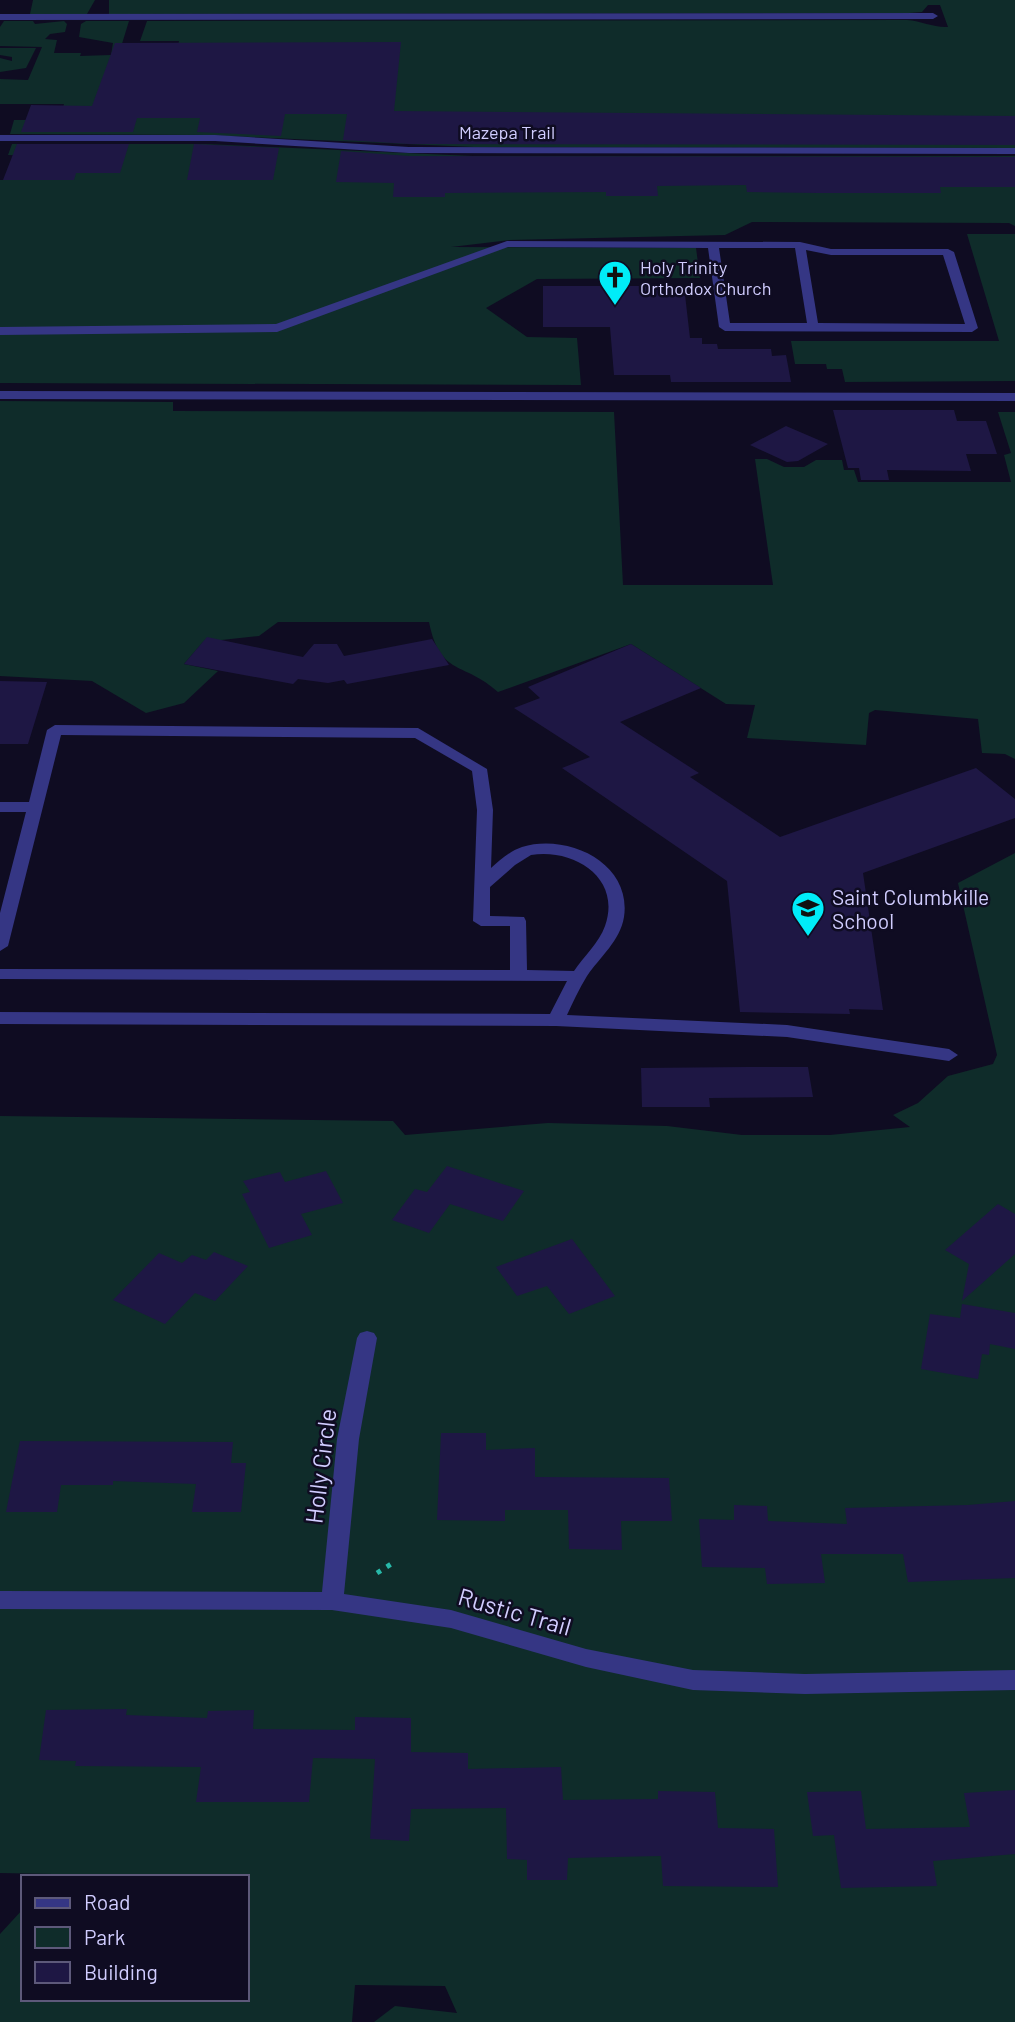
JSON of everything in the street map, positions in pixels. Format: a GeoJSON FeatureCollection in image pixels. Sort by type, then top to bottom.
{"type":"FeatureCollection","features":[{"type":"Feature","properties":{"kind":"street"},"geometry":{"type":"LineString","coordinates":[[0,17],[933,16]]}},
{"type":"Feature","properties":{"kind":"street","name":"Mazepa Trail"},"geometry":{"type":"LineString","coordinates":[[0,138],[215,138],[409,150],[1015,151]]}},
{"type":"Feature","properties":{"kind":"street"},"geometry":{"type":"LineString","coordinates":[[0,331],[277,328],[507,244],[713,244],[800,245],[831,251],[948,252],[972,328],[725,327],[713,244]]}},
{"type":"Feature","properties":{"kind":"street"},"geometry":{"type":"LineString","coordinates":[[800,245],[813,327]]}},
{"type":"Feature","properties":{"kind":"street"},"geometry":{"type":"LineString","coordinates":[[0,395],[1015,397]]}},
{"type":"Feature","properties":{"kind":"street"},"geometry":{"type":"LineString","coordinates":[[0,946],[55,730],[418,733],[479,769],[485,810],[481,921],[518,921],[519,976]]}},
{"type":"Feature","properties":{"kind":"street"},"geometry":{"type":"LineString","coordinates":[[0,807],[35,807]]}},
{"type":"Feature","properties":{"kind":"street"},"geometry":{"type":"LineString","coordinates":[[484,884],[528,850],[552,850],[580,857],[602,868],[617,904],[615,922],[607,938],[578,976],[556,1020]]}},
{"type":"Feature","properties":{"kind":"street"},"geometry":{"type":"LineString","coordinates":[[0,974],[578,976]]}},
{"type":"Feature","properties":{"kind":"street"},"geometry":{"type":"LineString","coordinates":[[0,1018],[556,1020],[787,1031],[950,1055]]}},
{"type":"Feature","properties":{"kind":"street","name":"Holly Circle"},"geometry":{"type":"LineString","coordinates":[[332,1601],[348,1439],[367,1338]]}},
{"type":"Feature","properties":{"kind":"street","name":"Rustic Trail"},"geometry":{"type":"LineString","coordinates":[[0,1600],[332,1601],[451,1619],[586,1658],[693,1680],[805,1684],[1015,1680]]}},
{"type":"Feature","properties":{"kind":"path"},"geometry":{"type":"LineString","coordinates":[[377,1573],[396,1561]]}},
{"type":"Feature","properties":{"kind":"green space"},"geometry":{"type":"Polygon","coordinates":[[[33,0],[95,0],[87,14],[30,14],[33,0]]]}},
{"type":"Feature","properties":{"kind":"green space"},"geometry":{"type":"Polygon","coordinates":[[[109,0],[1015,0],[1015,148],[474,147],[204,135],[10,134],[14,120],[59,120],[64,104],[0,104],[0,79],[28,80],[42,47],[0,46],[0,27],[4,21],[33,21],[35,24],[64,21],[67,24],[65,32],[50,34],[45,39],[57,40],[54,53],[81,53],[80,56],[111,55],[113,43],[79,37],[81,24],[86,21],[129,21],[121,47],[176,53],[179,41],[140,41],[147,21],[907,20],[948,27],[940,5],[928,5],[922,12],[909,13],[109,14],[109,0]]]}},
{"type":"Feature","properties":{"kind":"green space"},"geometry":{"type":"Polygon","coordinates":[[[0,48],[36,48],[26,68],[0,72],[0,58],[12,61],[12,57],[0,55],[0,48]]]}},
{"type":"Feature","properties":{"kind":"green space"},"geometry":{"type":"Polygon","coordinates":[[[12,144],[206,144],[473,156],[1015,156],[1015,226],[1009,223],[752,222],[725,235],[510,240],[451,247],[696,248],[700,278],[537,279],[486,308],[527,337],[577,338],[581,385],[0,383],[0,180],[30,180],[38,156],[8,155],[12,144]]]}},
{"type":"Feature","properties":{"kind":"green space"},"geometry":{"type":"Polygon","coordinates":[[[967,234],[1015,234],[1015,381],[845,382],[842,369],[827,369],[826,364],[795,364],[791,341],[999,341],[967,234]]]}},
{"type":"Feature","properties":{"kind":"green space"},"geometry":{"type":"Polygon","coordinates":[[[0,401],[173,402],[173,411],[614,412],[623,585],[773,585],[755,459],[767,459],[784,467],[804,467],[816,460],[842,460],[844,470],[854,470],[858,482],[1011,482],[1004,455],[1011,453],[998,412],[1015,412],[1015,759],[1005,754],[982,753],[978,719],[875,710],[869,713],[866,745],[747,738],[755,705],[726,704],[631,644],[498,692],[447,660],[434,640],[429,622],[278,622],[259,636],[203,642],[184,664],[218,671],[184,703],[146,713],[92,681],[0,676],[0,401]]]}},
{"type":"Feature","properties":{"kind":"green space"},"geometry":{"type":"Polygon","coordinates":[[[1015,853],[1015,2022],[374,2022],[395,2006],[457,2013],[445,1986],[355,1985],[352,2022],[0,2022],[0,1934],[21,1911],[21,2001],[248,2001],[248,1875],[0,1873],[0,1116],[393,1121],[405,1135],[548,1123],[667,1126],[742,1135],[830,1135],[910,1127],[893,1115],[918,1103],[948,1076],[993,1064],[997,1055],[958,883],[1015,853]]]}},
{"type":"Feature","properties":{"kind":"building"},"geometry":{"type":"Polygon","coordinates":[[[401,42],[394,111],[1015,116],[1015,145],[409,144],[343,140],[347,114],[285,114],[281,136],[197,132],[200,118],[137,118],[133,132],[21,132],[31,105],[92,106],[115,43],[401,42]]]}},
{"type":"Feature","properties":{"kind":"building"},"geometry":{"type":"Polygon","coordinates":[[[17,144],[129,144],[120,173],[76,173],[74,180],[3,180],[17,144]]]}},
{"type":"Feature","properties":{"kind":"building"},"geometry":{"type":"Polygon","coordinates":[[[194,144],[279,148],[273,180],[187,180],[194,144]]]}},
{"type":"Feature","properties":{"kind":"building"},"geometry":{"type":"Polygon","coordinates":[[[341,151],[409,156],[1015,157],[1015,187],[940,187],[941,193],[819,193],[747,192],[746,185],[657,186],[658,196],[606,196],[606,192],[445,193],[445,197],[393,197],[394,183],[336,182],[341,151]]]}},
{"type":"Feature","properties":{"kind":"building"},"geometry":{"type":"Polygon","coordinates":[[[543,286],[684,286],[690,338],[702,338],[702,344],[717,344],[718,349],[771,349],[772,356],[786,355],[791,382],[671,382],[670,375],[614,375],[610,327],[543,327],[543,286]]]}},
{"type":"Feature","properties":{"kind":"building"},"geometry":{"type":"Polygon","coordinates":[[[833,410],[954,410],[957,421],[986,421],[997,454],[966,454],[971,471],[887,470],[889,480],[861,480],[859,468],[848,468],[833,410]]]}},
{"type":"Feature","properties":{"kind":"building"},"geometry":{"type":"Polygon","coordinates":[[[786,426],[828,444],[798,461],[787,462],[750,445],[786,426]]]}},
{"type":"Feature","properties":{"kind":"building"},"geometry":{"type":"Polygon","coordinates":[[[207,637],[303,657],[314,644],[337,644],[344,656],[432,639],[449,665],[347,684],[344,680],[328,683],[298,679],[293,684],[184,664],[207,637]]]}},
{"type":"Feature","properties":{"kind":"building"},"geometry":{"type":"Polygon","coordinates":[[[631,644],[701,688],[620,722],[699,773],[690,777],[780,837],[976,768],[1015,799],[1015,818],[863,873],[883,1010],[849,1009],[850,1014],[740,1012],[727,881],[562,768],[590,757],[514,708],[540,698],[528,687],[631,644]]]}},
{"type":"Feature","properties":{"kind":"building"},"geometry":{"type":"Polygon","coordinates":[[[0,681],[47,682],[28,744],[0,744],[0,681]]]}},
{"type":"Feature","properties":{"kind":"building"},"geometry":{"type":"Polygon","coordinates":[[[808,1067],[813,1097],[709,1098],[710,1107],[642,1107],[641,1068],[808,1067]]]}},
{"type":"Feature","properties":{"kind":"building"},"geometry":{"type":"Polygon","coordinates":[[[447,1166],[524,1191],[503,1221],[450,1204],[429,1233],[392,1220],[415,1189],[427,1192],[447,1166]]]}},
{"type":"Feature","properties":{"kind":"building"},"geometry":{"type":"Polygon","coordinates":[[[326,1171],[343,1203],[301,1214],[312,1235],[269,1248],[242,1194],[250,1192],[243,1181],[280,1172],[285,1182],[326,1171]]]}},
{"type":"Feature","properties":{"kind":"building"},"geometry":{"type":"Polygon","coordinates":[[[998,1204],[1015,1214],[1015,1254],[962,1301],[969,1264],[945,1250],[998,1204]]]}},
{"type":"Feature","properties":{"kind":"building"},"geometry":{"type":"Polygon","coordinates":[[[572,1239],[615,1296],[569,1314],[547,1286],[517,1296],[496,1267],[572,1239]]]}},
{"type":"Feature","properties":{"kind":"building"},"geometry":{"type":"Polygon","coordinates":[[[214,1252],[248,1266],[215,1301],[195,1293],[165,1324],[113,1300],[159,1253],[182,1263],[192,1255],[206,1260],[214,1252]]]}},
{"type":"Feature","properties":{"kind":"building"},"geometry":{"type":"Polygon","coordinates":[[[962,1304],[1015,1313],[1015,1349],[990,1344],[989,1355],[982,1354],[978,1379],[921,1369],[930,1314],[960,1318],[962,1304]]]}},
{"type":"Feature","properties":{"kind":"building"},"geometry":{"type":"Polygon","coordinates":[[[441,1433],[486,1433],[486,1450],[535,1448],[535,1477],[669,1478],[672,1521],[621,1521],[622,1550],[569,1549],[568,1510],[505,1510],[505,1521],[437,1520],[441,1433]]]}},
{"type":"Feature","properties":{"kind":"building"},"geometry":{"type":"Polygon","coordinates":[[[20,1441],[233,1442],[231,1463],[246,1463],[241,1512],[192,1512],[196,1484],[113,1481],[113,1485],[61,1485],[57,1512],[6,1512],[20,1441]]]}},
{"type":"Feature","properties":{"kind":"building"},"geometry":{"type":"Polygon","coordinates":[[[1015,1501],[1015,1578],[908,1582],[903,1554],[821,1554],[825,1583],[767,1584],[765,1568],[702,1567],[699,1519],[734,1520],[734,1505],[767,1506],[768,1521],[847,1524],[845,1508],[1015,1501]]]}},
{"type":"Feature","properties":{"kind":"building"},"geometry":{"type":"Polygon","coordinates":[[[127,1709],[126,1715],[207,1718],[208,1711],[254,1710],[253,1729],[355,1730],[355,1717],[411,1718],[411,1752],[468,1753],[468,1769],[561,1767],[563,1800],[658,1799],[658,1791],[715,1792],[718,1828],[774,1829],[778,1887],[663,1886],[661,1856],[568,1858],[567,1880],[527,1880],[527,1860],[507,1859],[506,1808],[411,1809],[409,1841],[370,1839],[375,1759],[313,1758],[309,1802],[196,1802],[201,1767],[75,1766],[76,1761],[39,1760],[46,1710],[127,1709]]]}},
{"type":"Feature","properties":{"kind":"building"},"geometry":{"type":"Polygon","coordinates":[[[1015,1790],[1015,1854],[933,1861],[937,1886],[841,1888],[834,1835],[813,1836],[807,1792],[861,1791],[866,1829],[970,1827],[964,1793],[1015,1790]]]}},
{"type":"Feature","properties":{"kind":"place","name":"Holy Trinity Orthodox Church"},"geometry":{"type":"Point","coordinates":[615,307]}},
{"type":"Feature","properties":{"kind":"place","name":"Saint Columbkille School"},"geometry":{"type":"Point","coordinates":[808,938]}}]}
